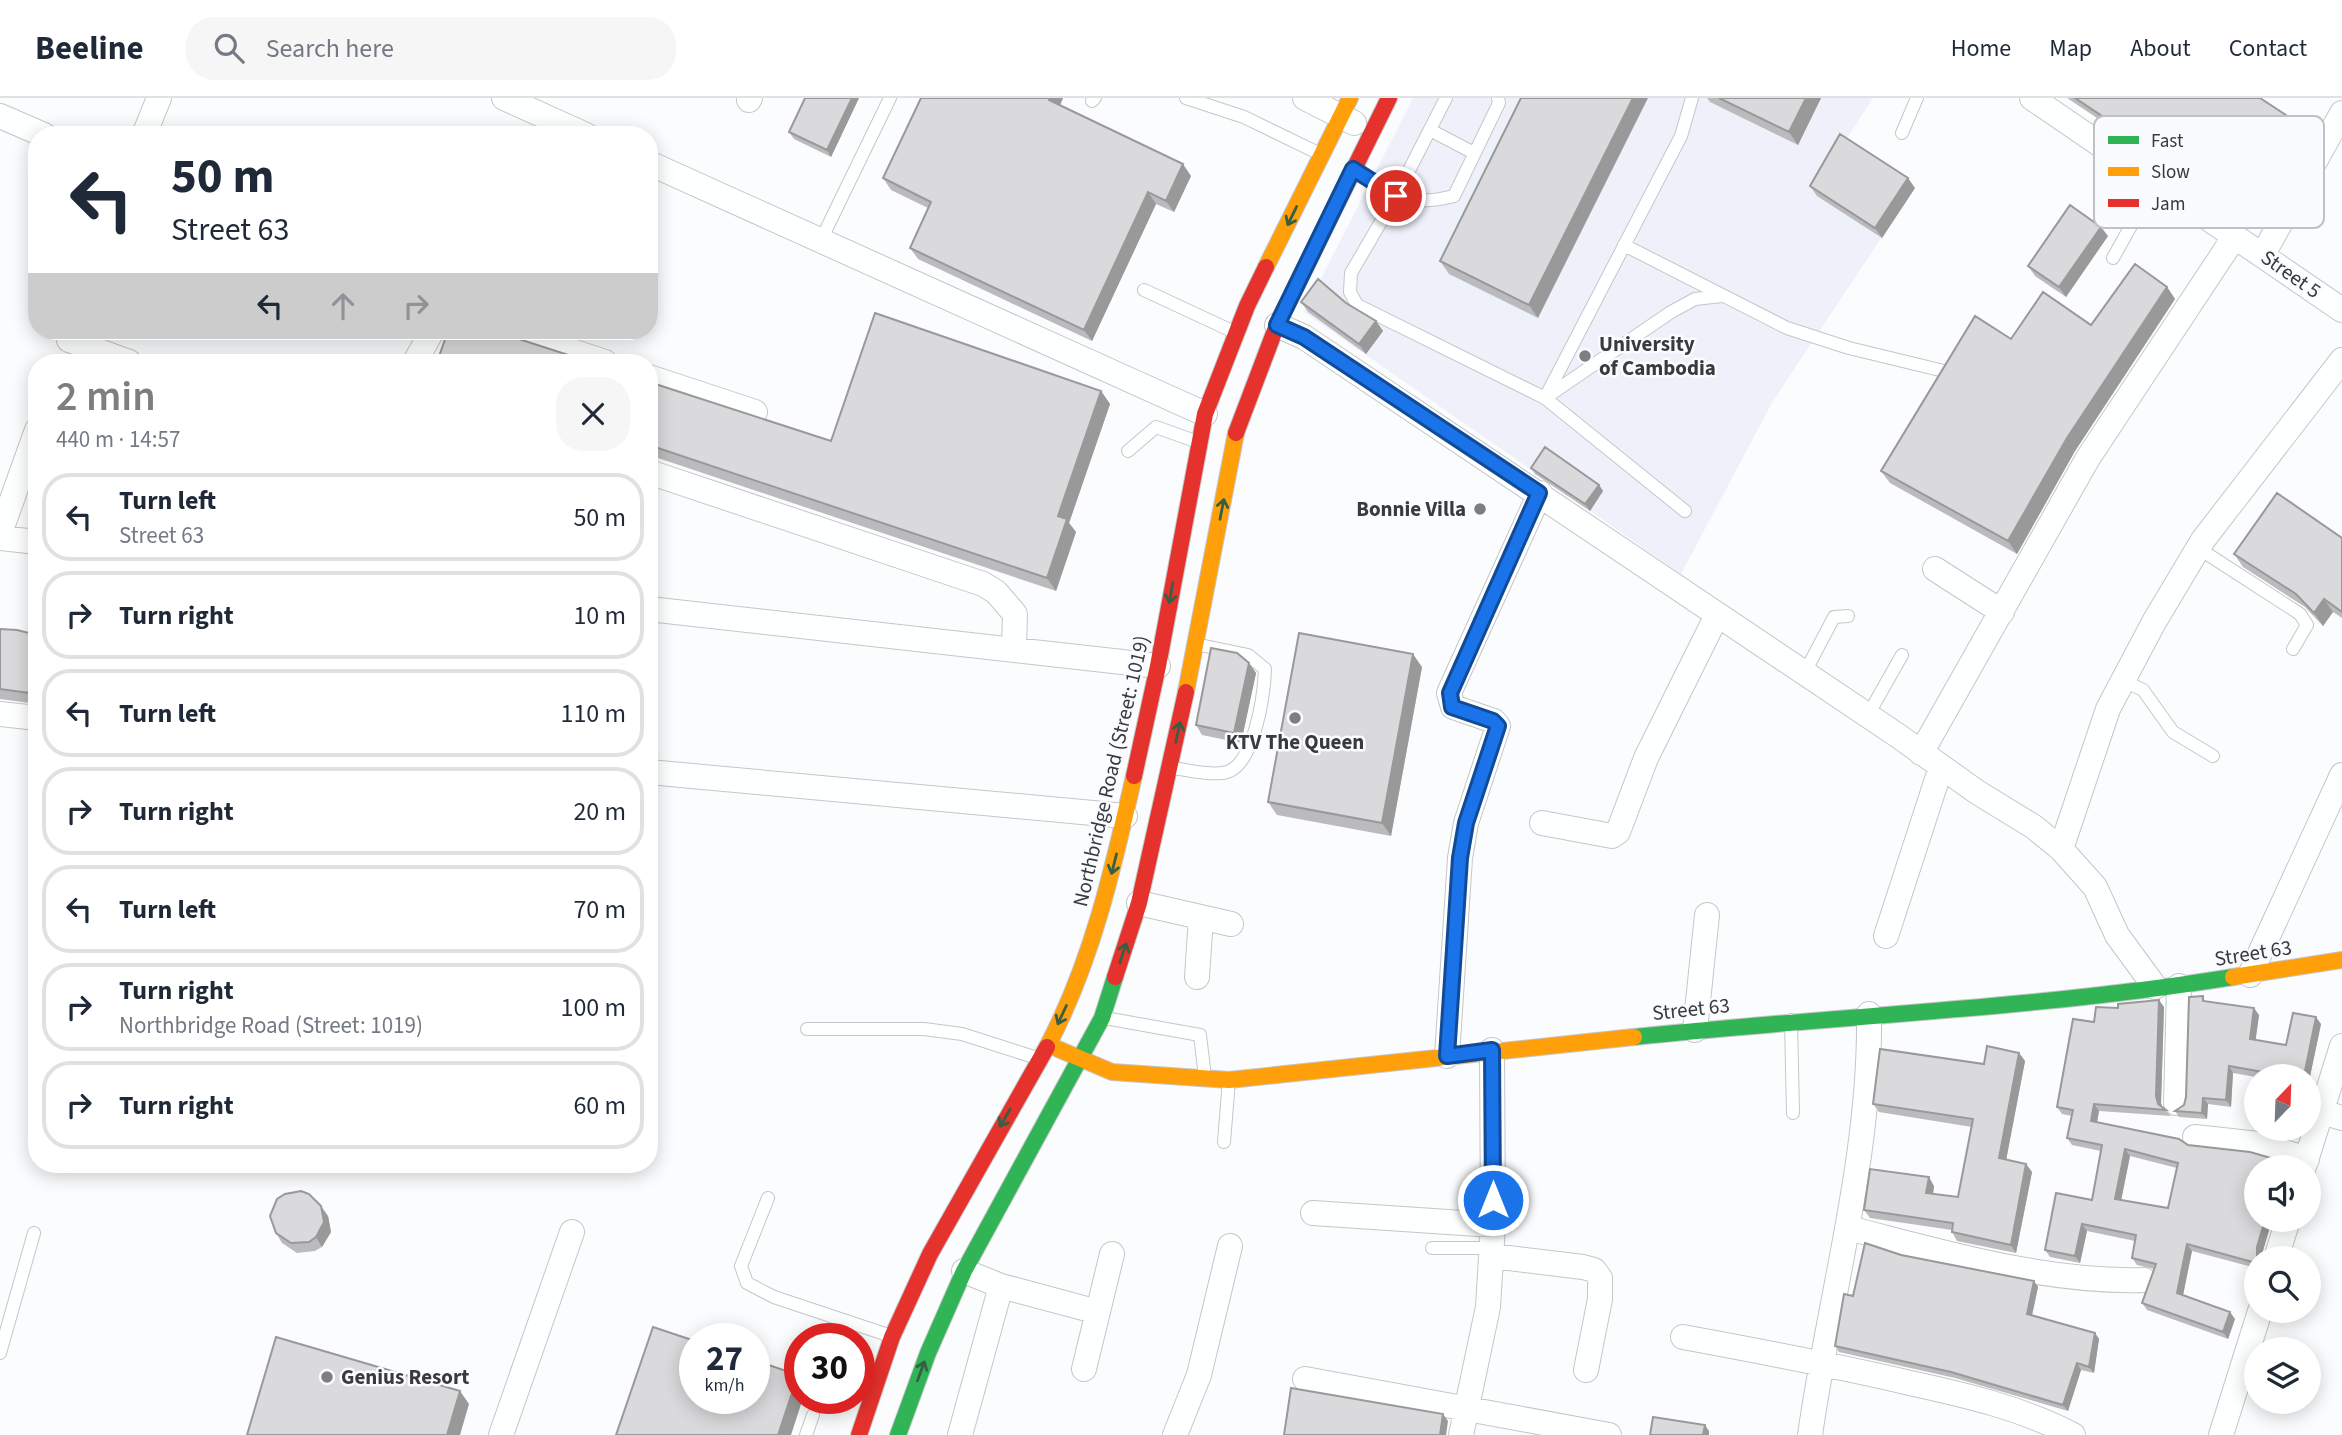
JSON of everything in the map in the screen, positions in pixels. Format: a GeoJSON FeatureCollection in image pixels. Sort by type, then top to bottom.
{"type":"FeatureCollection","features":[{"type":"Feature","properties":{"kind":"main road","name":"Northbridge Road (Street: 1019)"},"geometry":{"type":"LineString","coordinates":[[859,1435],[892,1337],[954,1208],[1049,1044],[1076,986],[1106,898],[1158,666],[1205,414],[1235,332],[1338,162],[1372,132],[1389,98]]}},
{"type":"Feature","properties":{"kind":"main road","name":"Northbridge Road (Street: 1019)"},"geometry":{"type":"LineString","coordinates":[[898,1435],[928,1353],[964,1271],[1102,1018],[1139,903],[1171,768],[1238,425],[1338,162],[1346,107]]}},
{"type":"Feature","properties":{"kind":"main road","name":"Street 63"},"geometry":{"type":"LineString","coordinates":[[1049,1044],[1112,1072],[1229,1080],[1791,1020],[2028,1002],[2250,975],[2342,960]]}},
{"type":"Feature","properties":{"kind":"street"},"geometry":{"type":"LineString","coordinates":[[148,126],[159,98]]}},
{"type":"Feature","properties":{"kind":"street"},"geometry":{"type":"LineString","coordinates":[[504,98],[566,126]]}},
{"type":"Feature","properties":{"kind":"street"},"geometry":{"type":"LineString","coordinates":[[1304,98],[1346,107],[1372,132]]}},
{"type":"Feature","properties":{"kind":"street","name":"Street 5"},"geometry":{"type":"LineString","coordinates":[[2032,98],[2094,139]]}},
{"type":"Feature","properties":{"kind":"street"},"geometry":{"type":"LineString","coordinates":[[2336,98],[2342,102]]}},
{"type":"Feature","properties":{"kind":"street"},"geometry":{"type":"LineString","coordinates":[[2324,145],[2342,113]]}},
{"type":"Feature","properties":{"kind":"street"},"geometry":{"type":"LineString","coordinates":[[0,116],[28,128]]}},
{"type":"Feature","properties":{"kind":"street"},"geometry":{"type":"LineString","coordinates":[[658,167],[1175,403],[1205,414]]}},
{"type":"Feature","properties":{"kind":"street","name":"Street 5"},"geometry":{"type":"LineString","coordinates":[[2224,228],[2342,310]]}},
{"type":"Feature","properties":{"kind":"street"},"geometry":{"type":"LineString","coordinates":[[2263,254],[2278,228]]}},
{"type":"Feature","properties":{"kind":"street"},"geometry":{"type":"LineString","coordinates":[[1921,753],[2088,458],[2235,236]]}},
{"type":"Feature","properties":{"kind":"street"},"geometry":{"type":"LineString","coordinates":[[1277,325],[1304,337],[1539,493],[1941,767],[2034,827],[2061,849],[2095,887],[2118,935],[2167,986],[2176,1103]]}},
{"type":"Feature","properties":{"kind":"street"},"geometry":{"type":"LineString","coordinates":[[539,340],[581,354]]}},
{"type":"Feature","properties":{"kind":"street"},"geometry":{"type":"LineString","coordinates":[[68,344],[102,354]]}},
{"type":"Feature","properties":{"kind":"street"},"geometry":{"type":"LineString","coordinates":[[2061,849],[2108,709],[2198,548],[2342,360]]}},
{"type":"Feature","properties":{"kind":"street"},"geometry":{"type":"LineString","coordinates":[[658,380],[755,412]]}},
{"type":"Feature","properties":{"kind":"street"},"geometry":{"type":"LineString","coordinates":[[28,456],[0,535],[28,540]]}},
{"type":"Feature","properties":{"kind":"street"},"geometry":{"type":"LineString","coordinates":[[658,475],[982,584],[996,592],[1015,614],[1014,648]]}},
{"type":"Feature","properties":{"kind":"street"},"geometry":{"type":"LineString","coordinates":[[1447,1056],[1460,858],[1466,823],[1498,726],[1493,721],[1452,707],[1450,693],[1539,493]]}},
{"type":"Feature","properties":{"kind":"street"},"geometry":{"type":"LineString","coordinates":[[1935,569],[2002,612]]}},
{"type":"Feature","properties":{"kind":"street"},"geometry":{"type":"LineString","coordinates":[[658,609],[1158,666]]}},
{"type":"Feature","properties":{"kind":"street"},"geometry":{"type":"LineString","coordinates":[[1542,823],[1612,836],[1618,832],[1646,758],[1717,615]]}},
{"type":"Feature","properties":{"kind":"street"},"geometry":{"type":"LineString","coordinates":[[0,714],[28,717]]}},
{"type":"Feature","properties":{"kind":"street"},"geometry":{"type":"LineString","coordinates":[[1886,936],[1941,767]]}},
{"type":"Feature","properties":{"kind":"street"},"geometry":{"type":"LineString","coordinates":[[658,773],[1125,816]]}},
{"type":"Feature","properties":{"kind":"street"},"geometry":{"type":"LineString","coordinates":[[2250,975],[2342,775]]}},
{"type":"Feature","properties":{"kind":"street"},"geometry":{"type":"LineString","coordinates":[[1139,903],[1231,924]]}},
{"type":"Feature","properties":{"kind":"street"},"geometry":{"type":"LineString","coordinates":[[1695,1030],[1707,915]]}},
{"type":"Feature","properties":{"kind":"street"},"geometry":{"type":"LineString","coordinates":[[1198,976],[1201,917]]}},
{"type":"Feature","properties":{"kind":"street"},"geometry":{"type":"LineString","coordinates":[[1810,1435],[1864,1119],[1869,1014]]}},
{"type":"Feature","properties":{"kind":"street"},"geometry":{"type":"LineString","coordinates":[[2310,1155],[2332,1115],[2342,1046]]}},
{"type":"Feature","properties":{"kind":"street"},"geometry":{"type":"LineString","coordinates":[[1461,1435],[1488,1307],[1492,1243],[1492,1050]]}},
{"type":"Feature","properties":{"kind":"street"},"geometry":{"type":"LineString","coordinates":[[2195,1137],[2258,1144],[2285,1155]]}},
{"type":"Feature","properties":{"kind":"street"},"geometry":{"type":"LineString","coordinates":[[1313,1213],[1492,1243],[1594,1270],[1600,1278],[1600,1299],[1586,1370]]}},
{"type":"Feature","properties":{"kind":"street"},"geometry":{"type":"LineString","coordinates":[[1847,1228],[2045,1272],[2104,1281],[2144,1280]]}},
{"type":"Feature","properties":{"kind":"street"},"geometry":{"type":"LineString","coordinates":[[501,1435],[572,1232]]}},
{"type":"Feature","properties":{"kind":"street"},"geometry":{"type":"LineString","coordinates":[[1175,1435],[1199,1375],[1230,1246]]}},
{"type":"Feature","properties":{"kind":"street"},"geometry":{"type":"LineString","coordinates":[[1084,1369],[1112,1254]]}},
{"type":"Feature","properties":{"kind":"street"},"geometry":{"type":"LineString","coordinates":[[964,1271],[1001,1286],[1098,1312]]}},
{"type":"Feature","properties":{"kind":"street"},"geometry":{"type":"LineString","coordinates":[[960,1435],[1001,1286]]}},
{"type":"Feature","properties":{"kind":"street"},"geometry":{"type":"LineString","coordinates":[[2221,1435],[2256,1323]]}},
{"type":"Feature","properties":{"kind":"street"},"geometry":{"type":"LineString","coordinates":[[1683,1337],[1821,1362],[1966,1396],[2039,1419],[2073,1435]]}},
{"type":"Feature","properties":{"kind":"street"},"geometry":{"type":"LineString","coordinates":[[1305,1379],[1609,1435]]}},
{"type":"Feature","properties":{"kind":"lane"},"geometry":{"type":"LineString","coordinates":[[821,240],[890,98]]}},
{"type":"Feature","properties":{"kind":"lane"},"geometry":{"type":"LineString","coordinates":[[1186,98],[1244,117],[1338,162],[1396,196],[1426,203],[1454,196],[1499,103],[1498,98]]}},
{"type":"Feature","properties":{"kind":"lane"},"geometry":{"type":"LineString","coordinates":[[1446,98],[1396,196],[1351,273],[1350,292],[1357,305],[1545,398],[1685,511]]}},
{"type":"Feature","properties":{"kind":"lane"},"geometry":{"type":"LineString","coordinates":[[1545,398],[1681,136],[1692,98]]}},
{"type":"Feature","properties":{"kind":"lane"},"geometry":{"type":"LineString","coordinates":[[1902,133],[1917,98]]}},
{"type":"Feature","properties":{"kind":"lane"},"geometry":{"type":"LineString","coordinates":[[1430,130],[1474,153]]}},
{"type":"Feature","properties":{"kind":"lane"},"geometry":{"type":"LineString","coordinates":[[2113,258],[2130,228]]}},
{"type":"Feature","properties":{"kind":"lane"},"geometry":{"type":"LineString","coordinates":[[1624,245],[1787,328],[1849,348],[1948,372]]}},
{"type":"Feature","properties":{"kind":"lane"},"geometry":{"type":"LineString","coordinates":[[1144,290],[1235,332]]}},
{"type":"Feature","properties":{"kind":"lane"},"geometry":{"type":"LineString","coordinates":[[1545,398],[1671,312],[1695,299],[1722,296]]}},
{"type":"Feature","properties":{"kind":"lane"},"geometry":{"type":"LineString","coordinates":[[1128,451],[1156,427],[1199,442]]}},
{"type":"Feature","properties":{"kind":"lane"},"geometry":{"type":"LineString","coordinates":[[2198,548],[2300,614],[2307,625],[2293,649]]}},
{"type":"Feature","properties":{"kind":"lane"},"geometry":{"type":"LineString","coordinates":[[1804,674],[1833,617],[1848,616]]}},
{"type":"Feature","properties":{"kind":"lane"},"geometry":{"type":"LineString","coordinates":[[1171,768],[1223,774],[1240,766],[1248,750],[1265,688],[1265,669],[1248,655],[1197,644]]}},
{"type":"Feature","properties":{"kind":"lane"},"geometry":{"type":"LineString","coordinates":[[1868,715],[1902,655]]}},
{"type":"Feature","properties":{"kind":"lane"},"geometry":{"type":"LineString","coordinates":[[2124,681],[2143,690],[2173,732],[2213,756]]}},
{"type":"Feature","properties":{"kind":"lane"},"geometry":{"type":"LineString","coordinates":[[1102,1018],[1200,1035],[1205,1080]]}},
{"type":"Feature","properties":{"kind":"lane"},"geometry":{"type":"LineString","coordinates":[[1791,1020],[1793,1113]]}},
{"type":"Feature","properties":{"kind":"lane"},"geometry":{"type":"LineString","coordinates":[[807,1029],[924,1029],[962,1034],[1039,1059]]}},
{"type":"Feature","properties":{"kind":"lane"},"geometry":{"type":"LineString","coordinates":[[1224,1142],[1229,1080]]}},
{"type":"Feature","properties":{"kind":"lane"},"geometry":{"type":"LineString","coordinates":[[768,1198],[741,1266],[747,1283],[774,1297],[892,1337]]}},
{"type":"Feature","properties":{"kind":"lane"},"geometry":{"type":"LineString","coordinates":[[0,1353],[34,1233]]}},
{"type":"Feature","properties":{"kind":"lane"},"geometry":{"type":"LineString","coordinates":[[1432,1248],[1492,1243]]}},
{"type":"Feature","properties":{"kind":"lane"},"geometry":{"type":"LineString","coordinates":[[806,1435],[813,1415]]}},
{"type":"Feature","properties":{"kind":"shaded area","name":"University of Cambodia"},"geometry":{"type":"Polygon","coordinates":[[[1413,98],[1873,98],[1844,143],[1914,189],[1773,401],[1681,574],[1304,312],[1413,98]]]}},
{"type":"Feature","properties":{"kind":"building"},"geometry":{"type":"Polygon","coordinates":[[[805,98],[852,98],[827,150],[789,132],[805,98]]]}},
{"type":"Feature","properties":{"kind":"building"},"geometry":{"type":"Polygon","coordinates":[[[921,98],[1050,98],[1049,100],[1183,164],[1166,201],[1148,192],[1084,330],[910,248],[931,202],[883,178],[921,98]]]}},
{"type":"Feature","properties":{"kind":"building"},"geometry":{"type":"Polygon","coordinates":[[[1521,98],[1633,98],[1529,305],[1440,261],[1521,98]]]}},
{"type":"Feature","properties":{"kind":"building"},"geometry":{"type":"Polygon","coordinates":[[[1719,98],[1806,98],[1789,132],[1719,98]]]}},
{"type":"Feature","properties":{"kind":"building"},"geometry":{"type":"Polygon","coordinates":[[[2075,98],[2260,98],[2287,116],[2102,116],[2075,98]]]}},
{"type":"Feature","properties":{"kind":"building"},"geometry":{"type":"Polygon","coordinates":[[[1840,134],[1908,178],[1875,228],[1810,186],[1840,134]]]}},
{"type":"Feature","properties":{"kind":"building"},"geometry":{"type":"Polygon","coordinates":[[[2070,205],[2094,222],[2094,228],[2100,228],[2059,287],[2028,266],[2070,205]]]}},
{"type":"Feature","properties":{"kind":"building"},"geometry":{"type":"Polygon","coordinates":[[[2135,264],[2167,287],[2067,438],[2008,541],[1881,471],[1975,316],[2011,339],[2043,292],[2091,325],[2135,264]]]}},
{"type":"Feature","properties":{"kind":"building"},"geometry":{"type":"Polygon","coordinates":[[[1318,279],[1346,303],[1376,321],[1359,344],[1301,302],[1318,279]]]}},
{"type":"Feature","properties":{"kind":"building"},"geometry":{"type":"Polygon","coordinates":[[[875,313],[1101,391],[1058,516],[1067,519],[1047,578],[658,448],[658,385],[831,441],[875,313]]]}},
{"type":"Feature","properties":{"kind":"building"},"geometry":{"type":"Polygon","coordinates":[[[445,340],[522,340],[565,354],[440,354],[445,340]]]}},
{"type":"Feature","properties":{"kind":"building"},"geometry":{"type":"Polygon","coordinates":[[[1545,447],[1599,485],[1585,504],[1531,468],[1545,447]]]}},
{"type":"Feature","properties":{"kind":"building"},"geometry":{"type":"Polygon","coordinates":[[[2277,493],[2342,538],[2342,612],[2324,599],[2314,613],[2296,594],[2234,554],[2277,493]]]}},
{"type":"Feature","properties":{"kind":"building"},"geometry":{"type":"Polygon","coordinates":[[[0,629],[28,633],[28,693],[0,689],[0,629]]]}},
{"type":"Feature","properties":{"kind":"building"},"geometry":{"type":"Polygon","coordinates":[[[1299,633],[1413,654],[1382,823],[1268,802],[1299,633]]]}},
{"type":"Feature","properties":{"kind":"building"},"geometry":{"type":"Polygon","coordinates":[[[1211,648],[1237,653],[1249,663],[1234,733],[1196,725],[1211,648]]]}},
{"type":"Feature","properties":{"kind":"building"},"geometry":{"type":"Polygon","coordinates":[[[2203,996],[2203,1001],[2254,1008],[2250,1039],[2286,1045],[2293,1013],[2316,1017],[2306,1064],[2244,1064],[2244,1069],[2229,1066],[2226,1100],[2203,1098],[2202,1113],[2175,1111],[2184,1105],[2186,1097],[2189,997],[2203,996]]]}},
{"type":"Feature","properties":{"kind":"building"},"geometry":{"type":"Polygon","coordinates":[[[2159,1000],[2156,1096],[2158,1104],[2166,1110],[2094,1104],[2091,1121],[2179,1139],[2188,1145],[2260,1155],[2244,1155],[2244,1232],[2261,1232],[2257,1246],[2244,1246],[2244,1260],[2187,1244],[2177,1293],[2230,1312],[2223,1332],[2142,1303],[2156,1264],[2132,1258],[2136,1235],[2082,1224],[2075,1256],[2045,1250],[2056,1193],[2092,1200],[2102,1145],[2067,1138],[2073,1110],[2057,1107],[2073,1019],[2094,1022],[2096,1007],[2118,1008],[2118,1004],[2159,1000]],[[2125,1149],[2115,1199],[2168,1208],[2178,1163],[2125,1149]]]}},
{"type":"Feature","properties":{"kind":"building"},"geometry":{"type":"Polygon","coordinates":[[[1987,1046],[2019,1053],[1999,1158],[2026,1164],[2011,1245],[1952,1232],[1953,1223],[1864,1210],[1870,1169],[1929,1177],[1926,1193],[1958,1197],[1973,1119],[1873,1104],[1880,1049],[1984,1064],[1987,1046]]]}},
{"type":"Feature","properties":{"kind":"building"},"geometry":{"type":"Polygon","coordinates":[[[301,1191],[309,1194],[321,1206],[324,1222],[316,1237],[309,1242],[291,1243],[276,1233],[270,1216],[277,1199],[285,1194],[301,1191]]]}},
{"type":"Feature","properties":{"kind":"building"},"geometry":{"type":"Polygon","coordinates":[[[1865,1243],[1901,1255],[2034,1281],[2027,1314],[2095,1333],[2089,1367],[2077,1363],[2063,1405],[1951,1372],[1835,1346],[1844,1294],[1853,1296],[1865,1243]]]}},
{"type":"Feature","properties":{"kind":"building"},"geometry":{"type":"Polygon","coordinates":[[[653,1327],[679,1336],[679,1414],[770,1414],[770,1365],[784,1370],[785,1414],[778,1435],[616,1435],[653,1327]]]}},
{"type":"Feature","properties":{"kind":"building","name":"Genius Resort"},"geometry":{"type":"Polygon","coordinates":[[[276,1337],[460,1391],[447,1435],[247,1435],[276,1337]]]}},
{"type":"Feature","properties":{"kind":"building"},"geometry":{"type":"Polygon","coordinates":[[[1291,1388],[1443,1414],[1440,1435],[1284,1435],[1291,1388]]]}},
{"type":"Feature","properties":{"kind":"building"},"geometry":{"type":"Polygon","coordinates":[[[1653,1417],[1705,1425],[1703,1435],[1650,1435],[1653,1417]]]}},
{"type":"Feature","properties":{"kind":"traffic: fast"},"geometry":{"type":"LineString","coordinates":[[898,1435],[928,1353],[964,1271],[1102,1018],[1115,977]]}},
{"type":"Feature","properties":{"kind":"traffic: fast"},"geometry":{"type":"LineString","coordinates":[[1634,1037],[2009,1005],[2233,977]]}},
{"type":"Feature","properties":{"kind":"traffic: slow"},"geometry":{"type":"LineString","coordinates":[[1266,267],[1350,98]]}},
{"type":"Feature","properties":{"kind":"traffic: slow"},"geometry":{"type":"LineString","coordinates":[[1186,692],[1236,433]]}},
{"type":"Feature","properties":{"kind":"traffic: slow"},"geometry":{"type":"LineString","coordinates":[[1047,1047],[1077,982],[1100,915],[1134,776]]}},
{"type":"Feature","properties":{"kind":"traffic: slow"},"geometry":{"type":"LineString","coordinates":[[2233,977],[2342,960]]}},
{"type":"Feature","properties":{"kind":"traffic: slow"},"geometry":{"type":"LineString","coordinates":[[1058,1049],[1112,1072],[1229,1080],[1634,1037]]}},
{"type":"Feature","properties":{"kind":"traffic: jam"},"geometry":{"type":"LineString","coordinates":[[1236,433],[1277,325],[1389,98]]}},
{"type":"Feature","properties":{"kind":"traffic: jam"},"geometry":{"type":"LineString","coordinates":[[1134,776],[1158,666],[1205,414],[1247,306],[1266,267]]}},
{"type":"Feature","properties":{"kind":"traffic: jam"},"geometry":{"type":"LineString","coordinates":[[1115,977],[1139,903],[1186,692]]}},
{"type":"Feature","properties":{"kind":"traffic: jam"},"geometry":{"type":"LineString","coordinates":[[859,1435],[892,1337],[930,1254],[1047,1047]]}},
{"type":"Feature","properties":{"kind":"place","name":"University of Cambodia"},"geometry":{"type":"Point","coordinates":[1585,356]}},
{"type":"Feature","properties":{"kind":"place","name":"Bonnie Villa"},"geometry":{"type":"Point","coordinates":[1480,509]}},
{"type":"Feature","properties":{"kind":"place","name":"KTV The Queen"},"geometry":{"type":"Point","coordinates":[1295,718]}},
{"type":"Feature","properties":{"kind":"place","name":"Genius Resort"},"geometry":{"type":"Point","coordinates":[327,1377]}},
{"type":"Feature","properties":{"kind":"route"},"geometry":{"type":"LineString","coordinates":[[1396,196],[1353,169],[1277,325],[1304,337],[1539,493],[1450,693],[1452,707],[1493,721],[1498,726],[1483,764],[1466,823],[1460,858],[1447,1056],[1492,1050],[1493,1200]]}}]}
